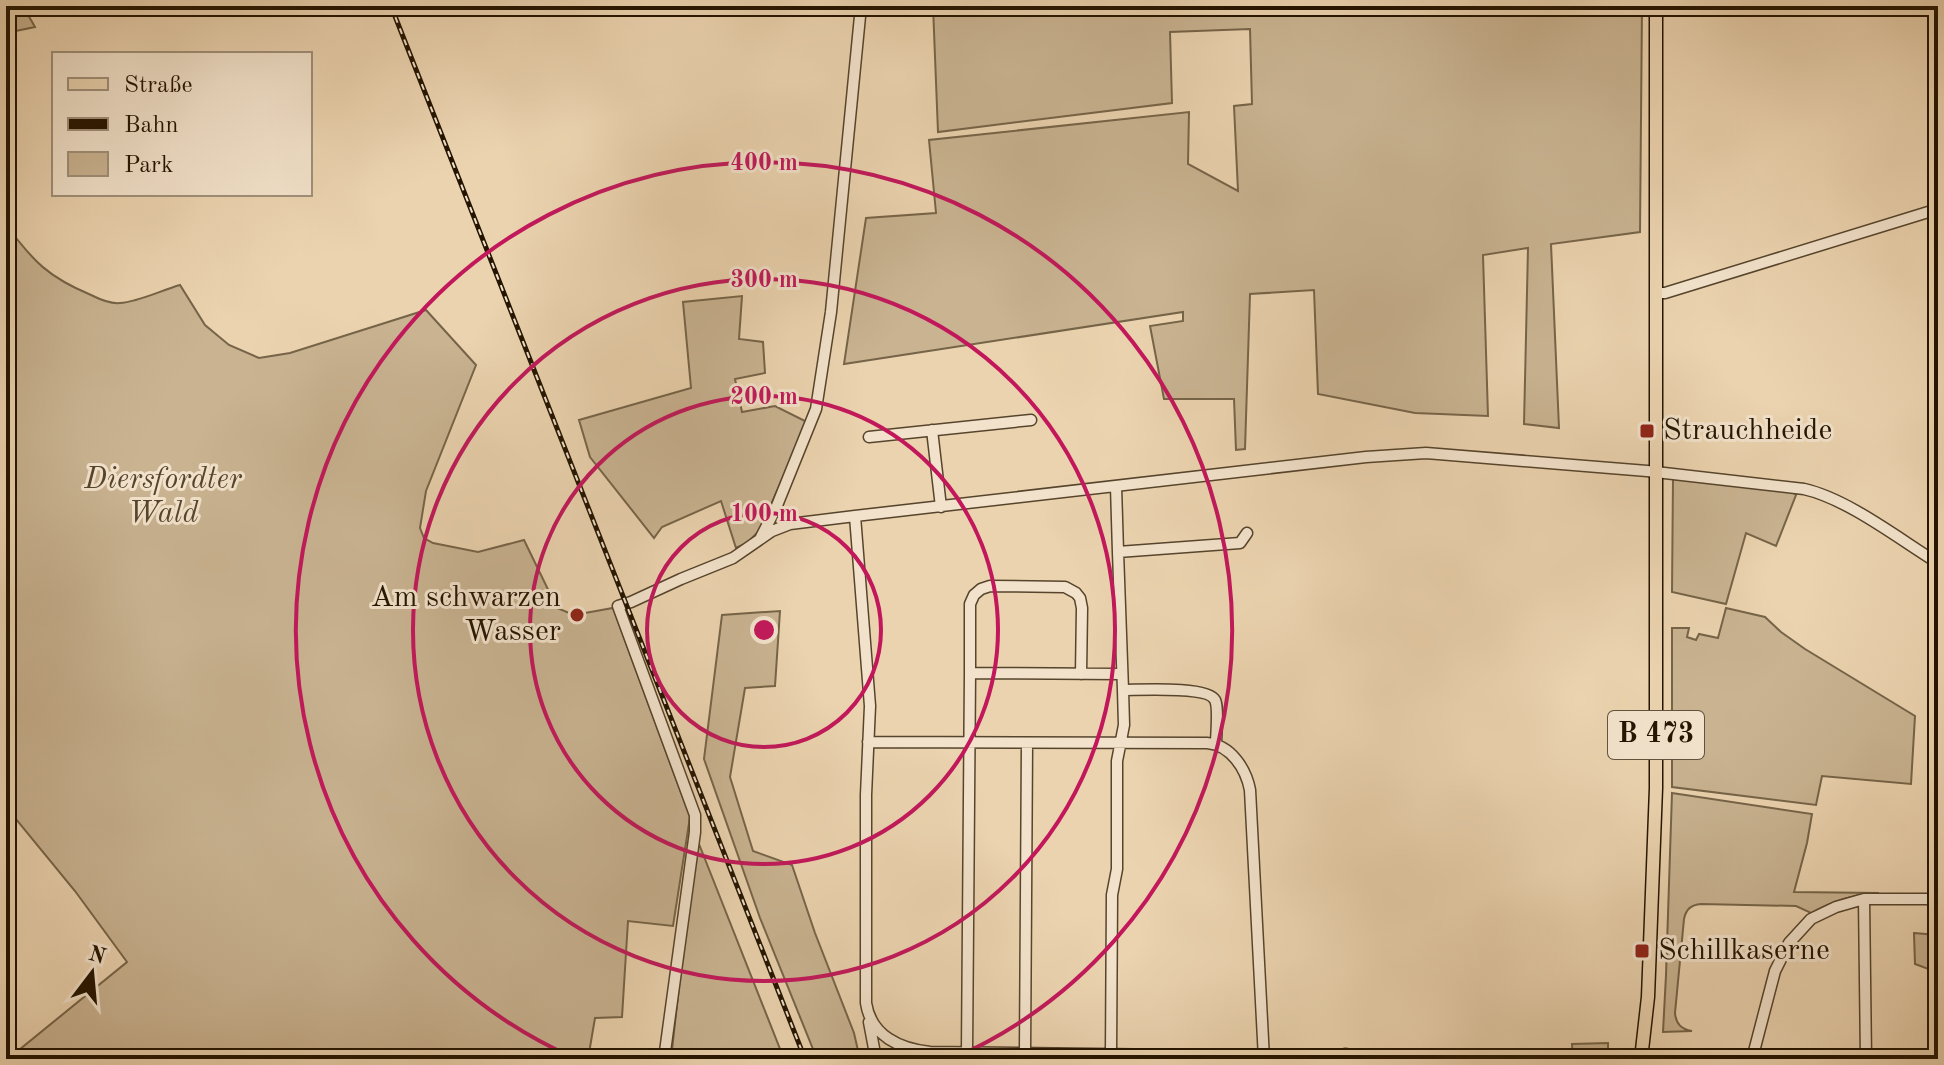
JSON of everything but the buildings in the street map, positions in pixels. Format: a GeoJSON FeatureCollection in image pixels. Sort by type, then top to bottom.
{"type":"FeatureCollection","features":[{"type":"Feature","properties":{"kind":"main road","name":"B 473"},"geometry":{"type":"LineString","coordinates":[[1641,1059],[1648,997],[1656,788],[1656,6]]}},
{"type":"Feature","properties":{"kind":"street"},"geometry":{"type":"LineString","coordinates":[[760,538],[776,508],[816,409],[832,298],[861,6]]}},
{"type":"Feature","properties":{"kind":"street"},"geometry":{"type":"LineString","coordinates":[[1656,293],[1665,293],[1938,209]]}},
{"type":"Feature","properties":{"kind":"street"},"geometry":{"type":"LineString","coordinates":[[869,437],[1031,420]]}},
{"type":"Feature","properties":{"kind":"street"},"geometry":{"type":"LineString","coordinates":[[932,430],[941,507]]}},
{"type":"Feature","properties":{"kind":"street"},"geometry":{"type":"LineString","coordinates":[[664,1059],[695,815],[618,606],[733,558],[772,531],[790,524],[855,516],[1366,457],[1426,453],[1656,469],[1804,489],[1845,505],[1938,563]]}},
{"type":"Feature","properties":{"kind":"street"},"geometry":{"type":"LineString","coordinates":[[1111,1054],[1117,761],[1124,725],[1116,486]]}},
{"type":"Feature","properties":{"kind":"street"},"geometry":{"type":"LineString","coordinates":[[776,508],[778,517],[790,524]]}},
{"type":"Feature","properties":{"kind":"street"},"geometry":{"type":"LineString","coordinates":[[855,516],[870,706],[866,1003],[876,1059]]}},
{"type":"Feature","properties":{"kind":"street"},"geometry":{"type":"LineString","coordinates":[[1118,552],[1240,543],[1247,533]]}},
{"type":"Feature","properties":{"kind":"street"},"geometry":{"type":"LineString","coordinates":[[967,1052],[970,609],[974,595],[990,586],[1068,587],[1080,598],[1082,608],[1081,674]]}},
{"type":"Feature","properties":{"kind":"street"},"geometry":{"type":"LineString","coordinates":[[970,673],[1122,674]]}},
{"type":"Feature","properties":{"kind":"street"},"geometry":{"type":"LineString","coordinates":[[1123,690],[1196,691],[1210,695],[1216,703],[1216,744]]}},
{"type":"Feature","properties":{"kind":"street"},"geometry":{"type":"LineString","coordinates":[[868,742],[1216,744],[1227,751],[1245,773],[1250,790],[1263,1057]]}},
{"type":"Feature","properties":{"kind":"street"},"geometry":{"type":"LineString","coordinates":[[1025,1053],[1027,743]]}},
{"type":"Feature","properties":{"kind":"street"},"geometry":{"type":"LineString","coordinates":[[1864,899],[1866,1059]]}},
{"type":"Feature","properties":{"kind":"street"},"geometry":{"type":"LineString","coordinates":[[1752,1059],[1775,971],[1789,943],[1811,919],[1836,907],[1864,899],[1938,901]]}},
{"type":"Feature","properties":{"kind":"street"},"geometry":{"type":"LineString","coordinates":[[869,1016],[877,1029],[891,1040],[920,1055],[967,1052],[1335,1058],[1345,1054],[1375,1059]]}},
{"type":"Feature","properties":{"kind":"green space"},"geometry":{"type":"Polygon","coordinates":[[[6,6],[23,6],[35,27],[6,33],[6,6]]]}},
{"type":"Feature","properties":{"kind":"green space"},"geometry":{"type":"Polygon","coordinates":[[[933,6],[1250,6],[1251,14],[1333,6],[1642,6],[1640,232],[1551,244],[1559,428],[1524,424],[1528,248],[1483,255],[1488,416],[1415,413],[1318,394],[1314,290],[1250,294],[1245,449],[1236,450],[1234,399],[1164,399],[1150,326],[1183,321],[1183,312],[844,364],[866,218],[936,213],[929,140],[1189,112],[1188,164],[1238,191],[1234,106],[1252,104],[1250,29],[1170,32],[1172,103],[938,132],[933,6]]]}},
{"type":"Feature","properties":{"kind":"green space","name":"Diersfordter Wald"},"geometry":{"type":"Polygon","coordinates":[[[6,225],[34,259],[53,275],[105,301],[127,302],[180,285],[205,325],[229,345],[259,358],[290,353],[426,310],[476,365],[426,491],[420,528],[424,538],[433,543],[478,552],[524,540],[557,608],[574,615],[613,608],[690,817],[673,926],[628,921],[622,1017],[595,1018],[588,1059],[6,1059],[6,1041],[14,1054],[127,962],[75,891],[6,807],[6,225]]]}},
{"type":"Feature","properties":{"kind":"green space"},"geometry":{"type":"Polygon","coordinates":[[[742,296],[739,339],[763,342],[765,373],[735,379],[742,412],[775,406],[807,422],[760,530],[747,543],[736,548],[721,501],[662,527],[654,538],[590,457],[579,420],[691,388],[683,302],[742,296]]]}},
{"type":"Feature","properties":{"kind":"green space"},"geometry":{"type":"Polygon","coordinates":[[[1673,479],[1793,492],[1796,495],[1776,546],[1746,533],[1726,604],[1672,592],[1673,479]]]}},
{"type":"Feature","properties":{"kind":"green space"},"geometry":{"type":"Polygon","coordinates":[[[1726,608],[1765,617],[1805,649],[1915,716],[1911,784],[1822,776],[1816,805],[1672,787],[1672,628],[1689,628],[1687,637],[1696,640],[1699,634],[1718,638],[1726,608]]]}},
{"type":"Feature","properties":{"kind":"green space"},"geometry":{"type":"Polygon","coordinates":[[[780,611],[775,686],[745,688],[730,777],[753,851],[792,865],[854,1033],[860,1059],[817,1059],[760,918],[704,759],[722,615],[780,611]]]}},
{"type":"Feature","properties":{"kind":"green space"},"geometry":{"type":"Polygon","coordinates":[[[1672,793],[1812,814],[1794,892],[1879,893],[1844,899],[1811,913],[1796,906],[1701,904],[1692,907],[1684,919],[1675,1013],[1680,1025],[1692,1031],[1663,1032],[1666,975],[1672,793]]]}},
{"type":"Feature","properties":{"kind":"green space"},"geometry":{"type":"Polygon","coordinates":[[[699,844],[784,1059],[671,1059],[691,879],[699,844]]]}},
{"type":"Feature","properties":{"kind":"green space"},"geometry":{"type":"Polygon","coordinates":[[[1914,933],[1937,935],[1931,970],[1915,964],[1914,933]]]}},
{"type":"Feature","properties":{"kind":"green space"},"geometry":{"type":"Polygon","coordinates":[[[1608,1043],[1608,1059],[1573,1059],[1572,1044],[1608,1043]]]}},
{"type":"Feature","properties":{"kind":"railway"},"geometry":{"type":"LineString","coordinates":[[391,6],[805,1059]]}},
{"type":"Feature","properties":{"kind":"place","name":"Strauchheide"},"geometry":{"type":"Point","coordinates":[1647,431]}},
{"type":"Feature","properties":{"kind":"place","name":"Am schwarzen Wasser"},"geometry":{"type":"Point","coordinates":[577,615]}},
{"type":"Feature","properties":{"kind":"place","name":"Schillkaserne"},"geometry":{"type":"Point","coordinates":[1642,951]}}]}
